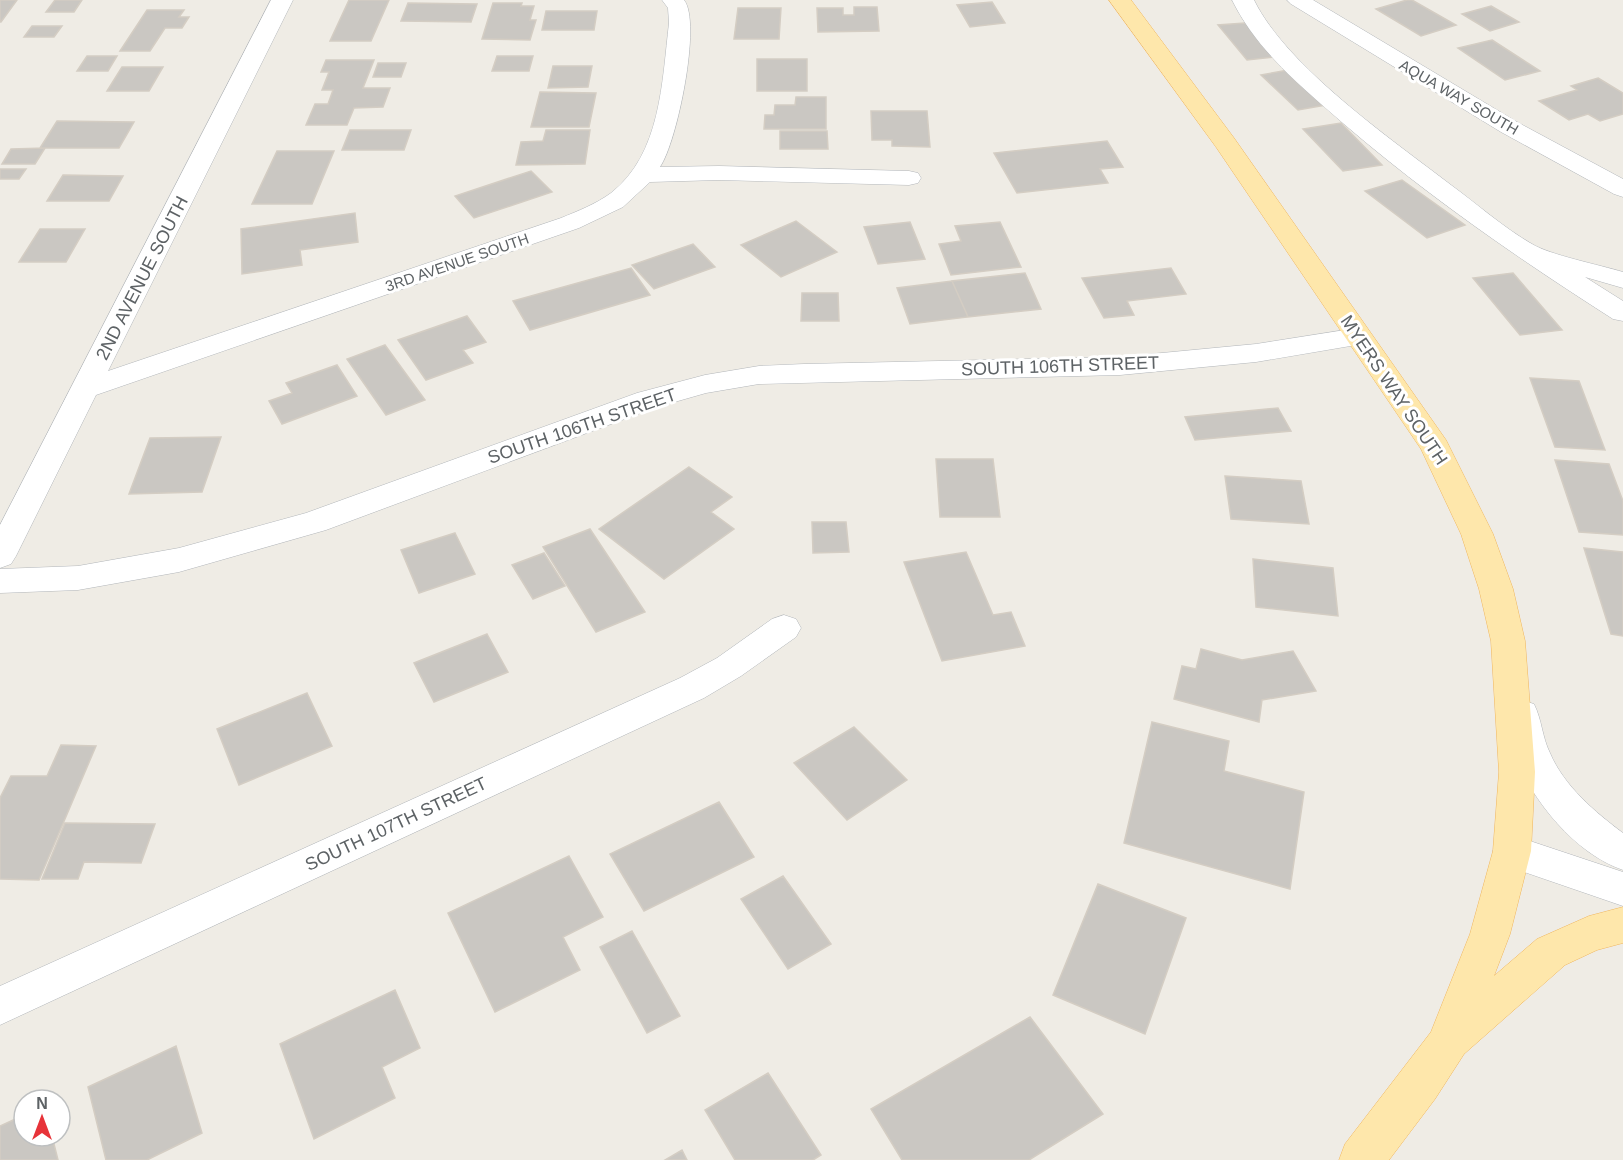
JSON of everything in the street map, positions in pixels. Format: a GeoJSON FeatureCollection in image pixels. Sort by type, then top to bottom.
{"type":"FeatureCollection","features":[{"type":"Feature","properties":{"kind":"main road","name":"MYERS WAY SOUTH"},"geometry":{"type":"LineString","coordinates":[[1120,0],[1225,143],[1422,427],[1457,489],[1496,589],[1508,641],[1517,772],[1512,851],[1490,934],[1447,1044],[1420,1084],[1361,1160]]}},
{"type":"Feature","properties":{"kind":"main road"},"geometry":{"type":"LineString","coordinates":[[1447,1044],[1551,952],[1590,934],[1623,925]]}},
{"type":"Feature","properties":{"kind":"street","name":"2ND AVENUE SOUTH"},"geometry":{"type":"LineString","coordinates":[[0,556],[282,0]]}},
{"type":"Feature","properties":{"kind":"street","name":"3RD AVENUE SOUTH"},"geometry":{"type":"LineString","coordinates":[[87,388],[570,223],[622,196],[644,170],[665,136],[680,23],[679,7],[673,0]]}},
{"type":"Feature","properties":{"kind":"street"},"geometry":{"type":"LineString","coordinates":[[1244,0],[1246,12],[1268,39],[1342,111],[1454,200],[1524,250],[1623,313]]}},
{"type":"Feature","properties":{"kind":"street","name":"AQUA WAY SOUTH"},"geometry":{"type":"LineString","coordinates":[[1298,0],[1509,127],[1623,189]]}},
{"type":"Feature","properties":{"kind":"street"},"geometry":{"type":"LineString","coordinates":[[644,170],[870,156]]}},
{"type":"Feature","properties":{"kind":"street"},"geometry":{"type":"LineString","coordinates":[[644,170],[909,178]]}},
{"type":"Feature","properties":{"kind":"street"},"geometry":{"type":"LineString","coordinates":[[1524,250],[1623,280]]}},
{"type":"Feature","properties":{"kind":"street","name":"SOUTH 106TH STREET"},"geometry":{"type":"LineString","coordinates":[[0,581],[78,578],[179,560],[303,526],[647,400],[705,384],[759,375],[804,372],[1120,366],[1245,354],[1358,337]]}},
{"type":"Feature","properties":{"kind":"street","name":"SOUTH 107TH STREET"},"geometry":{"type":"LineString","coordinates":[[0,1006],[692,688],[729,667],[783,628]]}},
{"type":"Feature","properties":{"kind":"street"},"geometry":{"type":"LineString","coordinates":[[1512,678],[1531,753],[1541,771],[1565,805],[1604,841],[1623,854]]}},
{"type":"Feature","properties":{"kind":"street"},"geometry":{"type":"LineString","coordinates":[[1512,851],[1623,889]]}},
{"type":"Feature","properties":{"kind":"building"},"geometry":{"type":"Polygon","coordinates":[[[0,0],[17,0],[1,22],[0,22],[0,0]]]}},
{"type":"Feature","properties":{"kind":"building"},"geometry":{"type":"Polygon","coordinates":[[[55,0],[82,0],[74,12],[46,12],[55,0]]]}},
{"type":"Feature","properties":{"kind":"building"},"geometry":{"type":"Polygon","coordinates":[[[349,0],[389,0],[371,41],[330,41],[349,0]]]}},
{"type":"Feature","properties":{"kind":"building"},"geometry":{"type":"Polygon","coordinates":[[[1412,0],[1456,25],[1421,36],[1376,9],[1412,0]]]}},
{"type":"Feature","properties":{"kind":"building"},"geometry":{"type":"Polygon","coordinates":[[[992,2],[1005,23],[970,27],[957,5],[992,2]]]}},
{"type":"Feature","properties":{"kind":"building"},"geometry":{"type":"Polygon","coordinates":[[[408,3],[477,4],[471,22],[401,21],[408,3]]]}},
{"type":"Feature","properties":{"kind":"building"},"geometry":{"type":"Polygon","coordinates":[[[493,3],[522,3],[521,6],[534,6],[530,20],[536,20],[530,40],[482,39],[493,3]]]}},
{"type":"Feature","properties":{"kind":"building"},"geometry":{"type":"Polygon","coordinates":[[[1491,6],[1519,22],[1490,31],[1462,14],[1491,6]]]}},
{"type":"Feature","properties":{"kind":"building"},"geometry":{"type":"Polygon","coordinates":[[[854,7],[877,7],[879,31],[818,32],[817,8],[843,8],[843,15],[854,15],[854,7]]]}},
{"type":"Feature","properties":{"kind":"building"},"geometry":{"type":"Polygon","coordinates":[[[738,8],[781,8],[779,39],[734,39],[738,8]]]}},
{"type":"Feature","properties":{"kind":"building"},"geometry":{"type":"Polygon","coordinates":[[[147,10],[184,10],[179,17],[189,17],[182,28],[165,28],[150,51],[120,51],[147,10]]]}},
{"type":"Feature","properties":{"kind":"building"},"geometry":{"type":"Polygon","coordinates":[[[546,11],[597,11],[594,30],[542,30],[546,11]]]}},
{"type":"Feature","properties":{"kind":"building"},"geometry":{"type":"Polygon","coordinates":[[[1245,23],[1274,57],[1247,60],[1218,25],[1245,23]]]}},
{"type":"Feature","properties":{"kind":"building"},"geometry":{"type":"Polygon","coordinates":[[[32,26],[62,26],[54,37],[24,37],[32,26]]]}},
{"type":"Feature","properties":{"kind":"building"},"geometry":{"type":"Polygon","coordinates":[[[1492,40],[1540,71],[1505,80],[1458,48],[1492,40]]]}},
{"type":"Feature","properties":{"kind":"building"},"geometry":{"type":"Polygon","coordinates":[[[87,56],[117,56],[108,71],[77,71],[87,56]]]}},
{"type":"Feature","properties":{"kind":"building"},"geometry":{"type":"Polygon","coordinates":[[[497,56],[533,56],[529,71],[492,71],[497,56]]]}},
{"type":"Feature","properties":{"kind":"building"},"geometry":{"type":"Polygon","coordinates":[[[757,59],[807,59],[807,91],[757,91],[757,59]]]}},
{"type":"Feature","properties":{"kind":"building"},"geometry":{"type":"Polygon","coordinates":[[[326,60],[374,60],[363,88],[390,88],[383,107],[354,108],[347,125],[306,125],[315,104],[328,104],[333,90],[322,90],[329,72],[321,72],[326,60]]]}},
{"type":"Feature","properties":{"kind":"building"},"geometry":{"type":"Polygon","coordinates":[[[378,63],[406,63],[401,77],[373,77],[378,63]]]}},
{"type":"Feature","properties":{"kind":"building"},"geometry":{"type":"Polygon","coordinates":[[[553,66],[592,66],[588,87],[548,88],[553,66]]]}},
{"type":"Feature","properties":{"kind":"building"},"geometry":{"type":"Polygon","coordinates":[[[122,67],[163,67],[149,91],[107,91],[122,67]]]}},
{"type":"Feature","properties":{"kind":"building"},"geometry":{"type":"Polygon","coordinates":[[[1288,70],[1326,105],[1298,110],[1261,75],[1288,70]]]}},
{"type":"Feature","properties":{"kind":"building"},"geometry":{"type":"Polygon","coordinates":[[[1598,78],[1623,93],[1623,114],[1600,121],[1588,114],[1569,120],[1539,101],[1577,90],[1571,86],[1598,78]]]}},
{"type":"Feature","properties":{"kind":"building"},"geometry":{"type":"Polygon","coordinates":[[[540,92],[596,93],[589,127],[531,127],[540,92]]]}},
{"type":"Feature","properties":{"kind":"building"},"geometry":{"type":"Polygon","coordinates":[[[796,97],[826,97],[826,129],[764,129],[765,115],[774,115],[775,105],[795,105],[796,97]]]}},
{"type":"Feature","properties":{"kind":"building"},"geometry":{"type":"Polygon","coordinates":[[[871,111],[927,111],[930,147],[892,146],[892,140],[872,140],[871,111]]]}},
{"type":"Feature","properties":{"kind":"building"},"geometry":{"type":"Polygon","coordinates":[[[57,121],[134,122],[119,148],[40,148],[57,121]]]}},
{"type":"Feature","properties":{"kind":"building"},"geometry":{"type":"Polygon","coordinates":[[[1341,123],[1382,165],[1343,171],[1303,129],[1341,123]]]}},
{"type":"Feature","properties":{"kind":"building"},"geometry":{"type":"Polygon","coordinates":[[[350,130],[411,130],[404,150],[342,150],[350,130]]]}},
{"type":"Feature","properties":{"kind":"building"},"geometry":{"type":"Polygon","coordinates":[[[546,130],[590,130],[585,164],[516,165],[521,142],[543,141],[546,130]]]}},
{"type":"Feature","properties":{"kind":"building"},"geometry":{"type":"Polygon","coordinates":[[[780,131],[827,131],[828,149],[780,149],[780,131]]]}},
{"type":"Feature","properties":{"kind":"building"},"geometry":{"type":"Polygon","coordinates":[[[1107,141],[1123,167],[1100,169],[1108,183],[1017,193],[994,153],[1107,141]]]}},
{"type":"Feature","properties":{"kind":"building"},"geometry":{"type":"Polygon","coordinates":[[[45,148],[35,164],[2,164],[11,149],[45,148]]]}},
{"type":"Feature","properties":{"kind":"building"},"geometry":{"type":"Polygon","coordinates":[[[277,151],[334,151],[312,204],[252,204],[277,151]]]}},
{"type":"Feature","properties":{"kind":"building"},"geometry":{"type":"Polygon","coordinates":[[[0,169],[26,169],[19,179],[0,179],[0,169]]]}},
{"type":"Feature","properties":{"kind":"building"},"geometry":{"type":"Polygon","coordinates":[[[531,171],[552,192],[474,218],[455,196],[531,171]]]}},
{"type":"Feature","properties":{"kind":"building"},"geometry":{"type":"Polygon","coordinates":[[[63,175],[123,176],[109,201],[47,201],[63,175]]]}},
{"type":"Feature","properties":{"kind":"building"},"geometry":{"type":"Polygon","coordinates":[[[1402,180],[1465,225],[1427,238],[1365,191],[1402,180]]]}},
{"type":"Feature","properties":{"kind":"building"},"geometry":{"type":"Polygon","coordinates":[[[355,213],[358,242],[300,250],[302,265],[242,274],[241,229],[355,213]]]}},
{"type":"Feature","properties":{"kind":"building"},"geometry":{"type":"Polygon","coordinates":[[[796,221],[837,252],[781,277],[741,245],[796,221]]]}},
{"type":"Feature","properties":{"kind":"building"},"geometry":{"type":"Polygon","coordinates":[[[910,222],[925,259],[878,264],[864,227],[910,222]]]}},
{"type":"Feature","properties":{"kind":"building"},"geometry":{"type":"Polygon","coordinates":[[[1000,222],[1021,267],[951,275],[939,244],[961,241],[955,226],[1000,222]]]}},
{"type":"Feature","properties":{"kind":"building"},"geometry":{"type":"Polygon","coordinates":[[[40,229],[85,229],[66,262],[19,262],[40,229]]]}},
{"type":"Feature","properties":{"kind":"building"},"geometry":{"type":"Polygon","coordinates":[[[693,244],[715,267],[654,289],[632,265],[693,244]]]}},
{"type":"Feature","properties":{"kind":"building"},"geometry":{"type":"Polygon","coordinates":[[[631,268],[650,295],[530,330],[513,301],[631,268]]]}},
{"type":"Feature","properties":{"kind":"building"},"geometry":{"type":"Polygon","coordinates":[[[1171,268],[1186,294],[1127,301],[1134,315],[1104,318],[1082,278],[1171,268]]]}},
{"type":"Feature","properties":{"kind":"building"},"geometry":{"type":"Polygon","coordinates":[[[1025,273],[1041,309],[968,317],[952,281],[1025,273]]]}},
{"type":"Feature","properties":{"kind":"building"},"geometry":{"type":"Polygon","coordinates":[[[1513,273],[1562,330],[1520,335],[1473,278],[1513,273]]]}},
{"type":"Feature","properties":{"kind":"building"},"geometry":{"type":"Polygon","coordinates":[[[952,281],[968,317],[910,324],[897,288],[952,281]]]}},
{"type":"Feature","properties":{"kind":"building"},"geometry":{"type":"Polygon","coordinates":[[[802,293],[838,293],[839,321],[801,321],[802,293]]]}},
{"type":"Feature","properties":{"kind":"building"},"geometry":{"type":"Polygon","coordinates":[[[467,316],[486,342],[463,350],[473,363],[426,380],[398,340],[467,316]]]}},
{"type":"Feature","properties":{"kind":"building"},"geometry":{"type":"Polygon","coordinates":[[[385,345],[425,400],[386,415],[347,359],[385,345]]]}},
{"type":"Feature","properties":{"kind":"building"},"geometry":{"type":"Polygon","coordinates":[[[337,365],[357,396],[282,424],[269,401],[292,393],[286,383],[337,365]]]}},
{"type":"Feature","properties":{"kind":"building"},"geometry":{"type":"Polygon","coordinates":[[[1530,378],[1579,381],[1605,450],[1555,447],[1530,378]]]}},
{"type":"Feature","properties":{"kind":"building"},"geometry":{"type":"Polygon","coordinates":[[[1278,408],[1291,431],[1195,440],[1185,417],[1278,408]]]}},
{"type":"Feature","properties":{"kind":"building"},"geometry":{"type":"Polygon","coordinates":[[[221,437],[202,492],[129,494],[150,438],[221,437]]]}},
{"type":"Feature","properties":{"kind":"building"},"geometry":{"type":"Polygon","coordinates":[[[936,459],[993,459],[1000,517],[940,517],[936,459]]]}},
{"type":"Feature","properties":{"kind":"building"},"geometry":{"type":"Polygon","coordinates":[[[1555,460],[1609,464],[1623,501],[1623,535],[1579,532],[1555,460]]]}},
{"type":"Feature","properties":{"kind":"building"},"geometry":{"type":"Polygon","coordinates":[[[689,467],[732,497],[711,512],[734,529],[664,579],[599,529],[689,467]]]}},
{"type":"Feature","properties":{"kind":"building"},"geometry":{"type":"Polygon","coordinates":[[[1225,476],[1301,481],[1309,524],[1231,519],[1225,476]]]}},
{"type":"Feature","properties":{"kind":"building"},"geometry":{"type":"Polygon","coordinates":[[[812,522],[846,522],[849,552],[813,553],[812,522]]]}},
{"type":"Feature","properties":{"kind":"building"},"geometry":{"type":"Polygon","coordinates":[[[590,529],[645,612],[596,632],[543,547],[590,529]]]}},
{"type":"Feature","properties":{"kind":"building"},"geometry":{"type":"Polygon","coordinates":[[[455,533],[475,574],[419,593],[401,550],[455,533]]]}},
{"type":"Feature","properties":{"kind":"building"},"geometry":{"type":"Polygon","coordinates":[[[1584,548],[1623,552],[1623,636],[1611,634],[1584,548]]]}},
{"type":"Feature","properties":{"kind":"building"},"geometry":{"type":"Polygon","coordinates":[[[966,552],[993,615],[1011,612],[1025,646],[942,661],[904,562],[966,552]]]}},
{"type":"Feature","properties":{"kind":"building"},"geometry":{"type":"Polygon","coordinates":[[[544,553],[565,586],[533,599],[512,565],[544,553]]]}},
{"type":"Feature","properties":{"kind":"building"},"geometry":{"type":"Polygon","coordinates":[[[1253,559],[1333,568],[1338,616],[1256,607],[1253,559]]]}},
{"type":"Feature","properties":{"kind":"building"},"geometry":{"type":"Polygon","coordinates":[[[487,634],[508,672],[434,702],[414,663],[487,634]]]}},
{"type":"Feature","properties":{"kind":"building"},"geometry":{"type":"Polygon","coordinates":[[[1201,649],[1242,660],[1293,651],[1316,691],[1262,700],[1259,722],[1174,699],[1182,666],[1196,669],[1201,649]]]}},
{"type":"Feature","properties":{"kind":"building"},"geometry":{"type":"Polygon","coordinates":[[[307,693],[332,746],[239,785],[217,729],[307,693]]]}},
{"type":"Feature","properties":{"kind":"building"},"geometry":{"type":"Polygon","coordinates":[[[1152,722],[1229,741],[1224,771],[1304,792],[1290,889],[1124,843],[1152,722]]]}},
{"type":"Feature","properties":{"kind":"building"},"geometry":{"type":"Polygon","coordinates":[[[854,727],[907,780],[847,820],[794,763],[854,727]]]}},
{"type":"Feature","properties":{"kind":"building"},"geometry":{"type":"Polygon","coordinates":[[[61,745],[96,746],[39,880],[0,879],[0,798],[11,776],[47,776],[61,745]]]}},
{"type":"Feature","properties":{"kind":"building"},"geometry":{"type":"Polygon","coordinates":[[[719,802],[754,857],[644,911],[610,854],[719,802]]]}},
{"type":"Feature","properties":{"kind":"building"},"geometry":{"type":"Polygon","coordinates":[[[65,823],[155,824],[141,863],[84,862],[78,879],[42,879],[65,823]]]}},
{"type":"Feature","properties":{"kind":"building"},"geometry":{"type":"Polygon","coordinates":[[[569,856],[603,917],[563,937],[580,970],[495,1012],[448,913],[569,856]]]}},
{"type":"Feature","properties":{"kind":"building"},"geometry":{"type":"Polygon","coordinates":[[[783,876],[831,944],[788,969],[741,899],[783,876]]]}},
{"type":"Feature","properties":{"kind":"building"},"geometry":{"type":"Polygon","coordinates":[[[1098,884],[1186,918],[1145,1034],[1053,995],[1098,884]]]}},
{"type":"Feature","properties":{"kind":"building"},"geometry":{"type":"Polygon","coordinates":[[[632,931],[680,1016],[647,1033],[600,947],[632,931]]]}},
{"type":"Feature","properties":{"kind":"building"},"geometry":{"type":"Polygon","coordinates":[[[395,990],[420,1048],[382,1067],[395,1098],[314,1139],[280,1044],[395,990]]]}},
{"type":"Feature","properties":{"kind":"building"},"geometry":{"type":"Polygon","coordinates":[[[1030,1017],[1103,1114],[1029,1160],[902,1160],[871,1109],[1030,1017]]]}},
{"type":"Feature","properties":{"kind":"building"},"geometry":{"type":"Polygon","coordinates":[[[176,1046],[202,1133],[147,1160],[106,1160],[88,1087],[176,1046]]]}},
{"type":"Feature","properties":{"kind":"building"},"geometry":{"type":"Polygon","coordinates":[[[768,1073],[821,1155],[813,1160],[735,1160],[705,1110],[768,1073]]]}},
{"type":"Feature","properties":{"kind":"building"},"geometry":{"type":"Polygon","coordinates":[[[12,1120],[12,1148],[55,1148],[58,1160],[0,1160],[0,1126],[12,1120]]]}},
{"type":"Feature","properties":{"kind":"building"},"geometry":{"type":"Polygon","coordinates":[[[682,1150],[687,1160],[665,1160],[682,1150]]]}}]}
